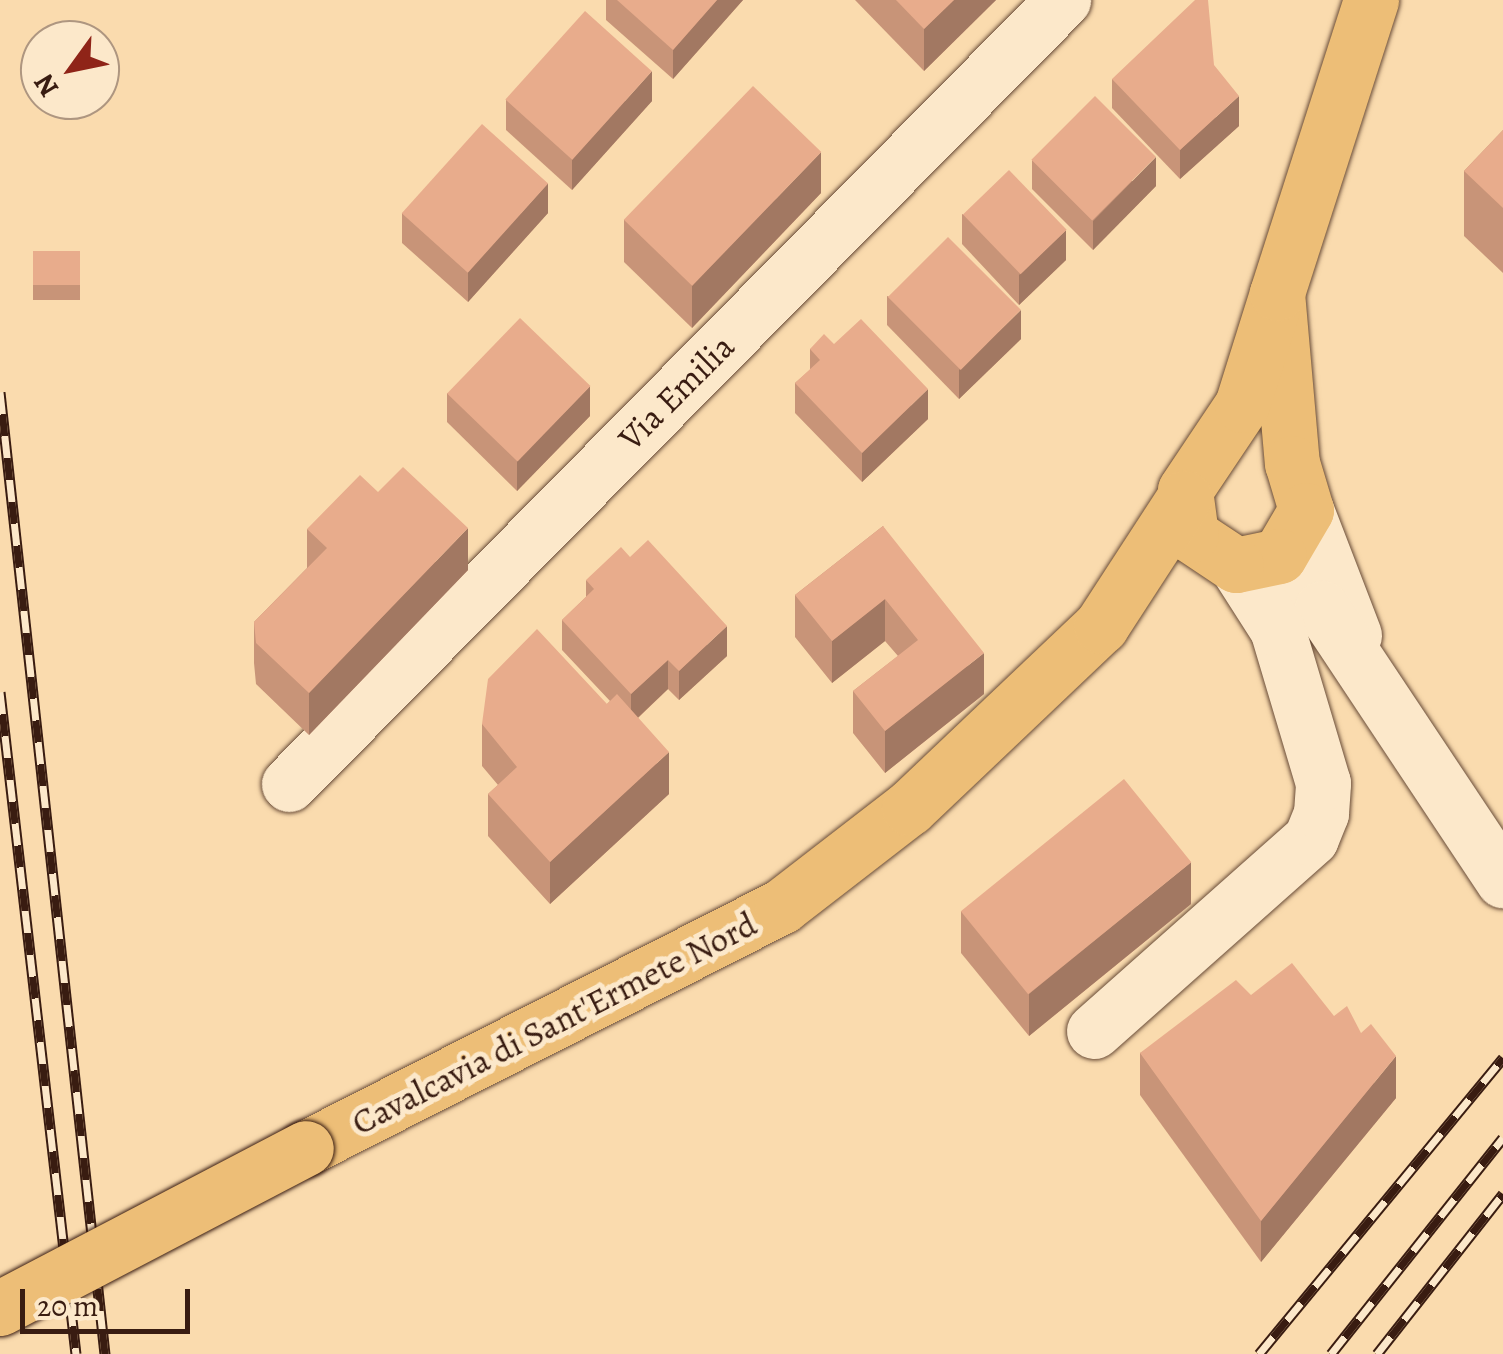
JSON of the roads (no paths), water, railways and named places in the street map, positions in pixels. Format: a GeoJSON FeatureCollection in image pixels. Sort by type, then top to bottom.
{"type":"FeatureCollection","features":[{"type":"Feature","properties":{"kind":"main road"},"geometry":{"type":"LineString","coordinates":[[1277,293],[1299,486],[1279,556],[1234,565],[1191,535],[1196,478],[1242,405],[1277,293],[1371,0]]}},
{"type":"Feature","properties":{"kind":"main road"},"geometry":{"type":"LineString","coordinates":[[1196,478],[1250,444],[1299,486]]}},
{"type":"Feature","properties":{"kind":"main road","name":"Cavalcavia di Sant'Ermete Nord"},"geometry":{"type":"LineString","coordinates":[[0,1308],[782,906],[909,808],[1101,626],[1196,478]]}},
{"type":"Feature","properties":{"kind":"main road","name":"Cavalcavia di Sant'Ermete Nord"},"geometry":{"type":"LineString","coordinates":[[1101,626],[1234,565]]}},
{"type":"Feature","properties":{"kind":"street","name":"Via Emilia"},"geometry":{"type":"LineString","coordinates":[[289,784],[1063,0]]}},
{"type":"Feature","properties":{"kind":"street"},"geometry":{"type":"LineString","coordinates":[[1299,486],[1361,656]]}},
{"type":"Feature","properties":{"kind":"street"},"geometry":{"type":"LineString","coordinates":[[1234,565],[1300,590],[1361,656],[1499,874]]}},
{"type":"Feature","properties":{"kind":"street"},"geometry":{"type":"LineString","coordinates":[[1094,1031],[1311,838],[1322,813],[1324,783],[1277,628],[1234,565]]}},
{"type":"Feature","properties":{"kind":"railway"},"geometry":{"type":"LineString","coordinates":[[0,392],[105,1354]]}},
{"type":"Feature","properties":{"kind":"railway"},"geometry":{"type":"LineString","coordinates":[[0,692],[76,1354]]}},
{"type":"Feature","properties":{"kind":"railway"},"geometry":{"type":"LineString","coordinates":[[1259,1354],[1503,1058]]}},
{"type":"Feature","properties":{"kind":"railway"},"geometry":{"type":"LineString","coordinates":[[1331,1354],[1503,1138]]}},
{"type":"Feature","properties":{"kind":"railway"},"geometry":{"type":"LineString","coordinates":[[1377,1354],[1503,1194]]}}]}
